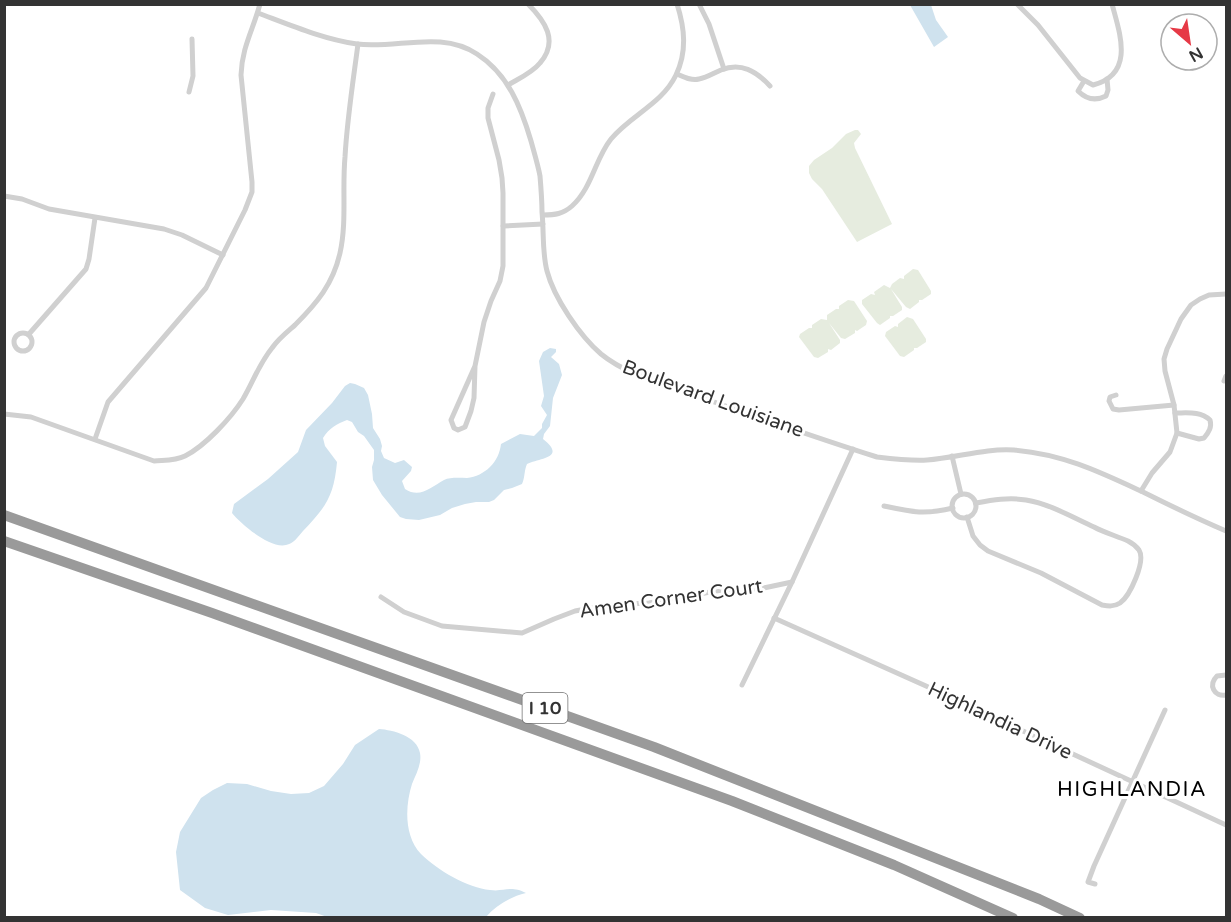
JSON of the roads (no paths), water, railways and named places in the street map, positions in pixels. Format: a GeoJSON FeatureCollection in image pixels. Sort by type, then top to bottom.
{"type":"FeatureCollection","features":[{"type":"Feature","properties":{"kind":"highway","name":"I 10"},"geometry":{"type":"LineString","coordinates":[[4,514],[654,747],[1040,899],[1080,918]]}},
{"type":"Feature","properties":{"kind":"highway","name":"I 10"},"geometry":{"type":"LineString","coordinates":[[4,541],[212,613],[732,801],[894,865],[1013,918]]}},
{"type":"Feature","properties":{"kind":"street"},"geometry":{"type":"LineString","coordinates":[[95,439],[108,402],[206,288],[252,192],[241,61],[246,40],[260,4]]}},
{"type":"Feature","properties":{"kind":"street"},"geometry":{"type":"LineString","coordinates":[[508,85],[540,64],[549,42],[549,32],[540,16],[528,4]]}},
{"type":"Feature","properties":{"kind":"street"},"geometry":{"type":"LineString","coordinates":[[543,216],[563,212],[574,204],[584,192],[609,141],[637,114],[653,104],[672,82],[682,59],[684,45],[682,18],[677,4]]}},
{"type":"Feature","properties":{"kind":"street"},"geometry":{"type":"LineString","coordinates":[[699,4],[709,24],[724,69]]}},
{"type":"Feature","properties":{"kind":"street"},"geometry":{"type":"LineString","coordinates":[[1017,4],[1038,25],[1080,78],[1093,85],[1107,79],[1118,67],[1122,56],[1122,44],[1112,4]]}},
{"type":"Feature","properties":{"kind":"street","name":"Boulevard Louisiane"},"geometry":{"type":"LineString","coordinates":[[258,13],[304,31],[358,44],[385,45],[416,41],[459,45],[476,53],[492,66],[508,85],[524,118],[533,146],[540,174],[546,268],[552,287],[560,303],[585,336],[601,353],[621,367],[644,377],[877,457],[927,460],[986,451],[1011,450],[1064,458],[1098,471],[1227,531]]}},
{"type":"Feature","properties":{"kind":"street"},"geometry":{"type":"LineString","coordinates":[[189,92],[193,76],[192,39]]}},
{"type":"Feature","properties":{"kind":"street"},"geometry":{"type":"LineString","coordinates":[[4,414],[31,417],[153,461],[184,457],[229,419],[273,346],[312,308],[326,290],[334,272],[344,228],[345,158],[358,44]]}},
{"type":"Feature","properties":{"kind":"street"},"geometry":{"type":"LineString","coordinates":[[677,74],[691,80],[699,80],[729,67],[741,67],[759,74],[770,86]]}},
{"type":"Feature","properties":{"kind":"street"},"geometry":{"type":"LineString","coordinates":[[1084,81],[1078,91],[1084,97],[1101,98],[1106,96],[1108,90],[1107,79]]}},
{"type":"Feature","properties":{"kind":"street"},"geometry":{"type":"LineString","coordinates":[[475,366],[451,420],[454,428],[458,430],[465,427],[471,411],[475,366],[484,322],[490,301],[500,281],[503,266],[502,178],[488,118],[488,108],[493,94]]}},
{"type":"Feature","properties":{"kind":"street"},"geometry":{"type":"LineString","coordinates":[[4,196],[22,199],[49,209],[164,229],[223,255]]}},
{"type":"Feature","properties":{"kind":"street"},"geometry":{"type":"LineString","coordinates":[[29,334],[86,269],[95,218]]}},
{"type":"Feature","properties":{"kind":"street"},"geometry":{"type":"LineString","coordinates":[[503,226],[543,224]]}},
{"type":"Feature","properties":{"kind":"street"},"geometry":{"type":"LineString","coordinates":[[1141,491],[1152,473],[1170,453],[1178,433],[1165,371],[1164,359],[1167,349],[1191,305],[1209,295],[1227,294]]}},
{"type":"Feature","properties":{"kind":"street"},"geometry":{"type":"LineString","coordinates":[[1116,395],[1110,397],[1109,401],[1113,409],[1173,405]]}},
{"type":"Feature","properties":{"kind":"street"},"geometry":{"type":"LineString","coordinates":[[1175,413],[1194,412],[1205,416],[1210,420],[1211,425],[1209,433],[1204,438],[1199,439],[1178,433]]}},
{"type":"Feature","properties":{"kind":"street"},"geometry":{"type":"LineString","coordinates":[[742,685],[853,449]]}},
{"type":"Feature","properties":{"kind":"street"},"geometry":{"type":"LineString","coordinates":[[952,456],[961,494]]}},
{"type":"Feature","properties":{"kind":"street"},"geometry":{"type":"LineString","coordinates":[[961,494],[970,495],[976,503],[973,513],[967,517],[959,516],[953,508],[954,500],[961,494]]}},
{"type":"Feature","properties":{"kind":"street"},"geometry":{"type":"LineString","coordinates":[[967,517],[973,536],[987,551],[1041,573],[1102,605],[1116,605],[1127,596],[1141,565],[1141,557],[1140,551],[1127,541],[1043,504],[1008,498],[976,503]]}},
{"type":"Feature","properties":{"kind":"street"},"geometry":{"type":"LineString","coordinates":[[884,506],[914,513],[953,508]]}},
{"type":"Feature","properties":{"kind":"street","name":"Amen Corner Court"},"geometry":{"type":"LineString","coordinates":[[381,597],[404,612],[442,626],[522,633],[575,611],[607,605],[649,603],[738,588],[759,589],[792,582]]}},
{"type":"Feature","properties":{"kind":"street","name":"Highlandia Drive"},"geometry":{"type":"LineString","coordinates":[[774,618],[1227,825]]}},
{"type":"Feature","properties":{"kind":"street"},"geometry":{"type":"LineString","coordinates":[[1227,675],[1217,676],[1212,685],[1217,694],[1227,695]]}},
{"type":"Feature","properties":{"kind":"street"},"geometry":{"type":"LineString","coordinates":[[1095,884],[1088,882],[1094,866],[1165,710]]}},
{"type":"Feature","properties":{"kind":"water"},"geometry":{"type":"Polygon","coordinates":[[[910,5],[931,5],[936,20],[948,37],[934,47],[910,5]]]}},
{"type":"Feature","properties":{"kind":"water"},"geometry":{"type":"Polygon","coordinates":[[[550,348],[556,349],[551,357],[559,364],[562,375],[553,398],[550,426],[543,439],[550,445],[552,454],[527,464],[522,484],[504,490],[494,500],[465,504],[440,515],[419,520],[400,517],[373,480],[374,450],[352,422],[347,420],[334,427],[323,438],[325,446],[337,462],[334,484],[328,500],[318,515],[293,542],[279,545],[264,540],[232,513],[234,504],[268,479],[298,452],[306,430],[350,383],[364,388],[368,395],[373,428],[380,439],[384,458],[395,463],[404,460],[412,467],[402,481],[405,489],[410,492],[421,492],[446,479],[474,477],[480,474],[494,462],[501,444],[520,434],[534,436],[542,428],[547,415],[541,406],[544,396],[539,361],[543,352],[550,348]]]}},
{"type":"Feature","properties":{"kind":"water"},"geometry":{"type":"Polygon","coordinates":[[[379,729],[409,738],[418,747],[419,765],[412,784],[407,811],[411,839],[421,854],[444,872],[472,886],[490,890],[516,889],[526,893],[504,902],[486,917],[330,918],[316,913],[271,910],[228,915],[205,908],[180,890],[176,852],[180,832],[201,798],[227,783],[247,784],[291,794],[309,793],[324,786],[343,764],[355,745],[379,729]]]}},
{"type":"Feature","properties":{"kind":"district","name":"HIGHLANDIA"},"geometry":{"type":"Point","coordinates":[1132,789]}}]}
